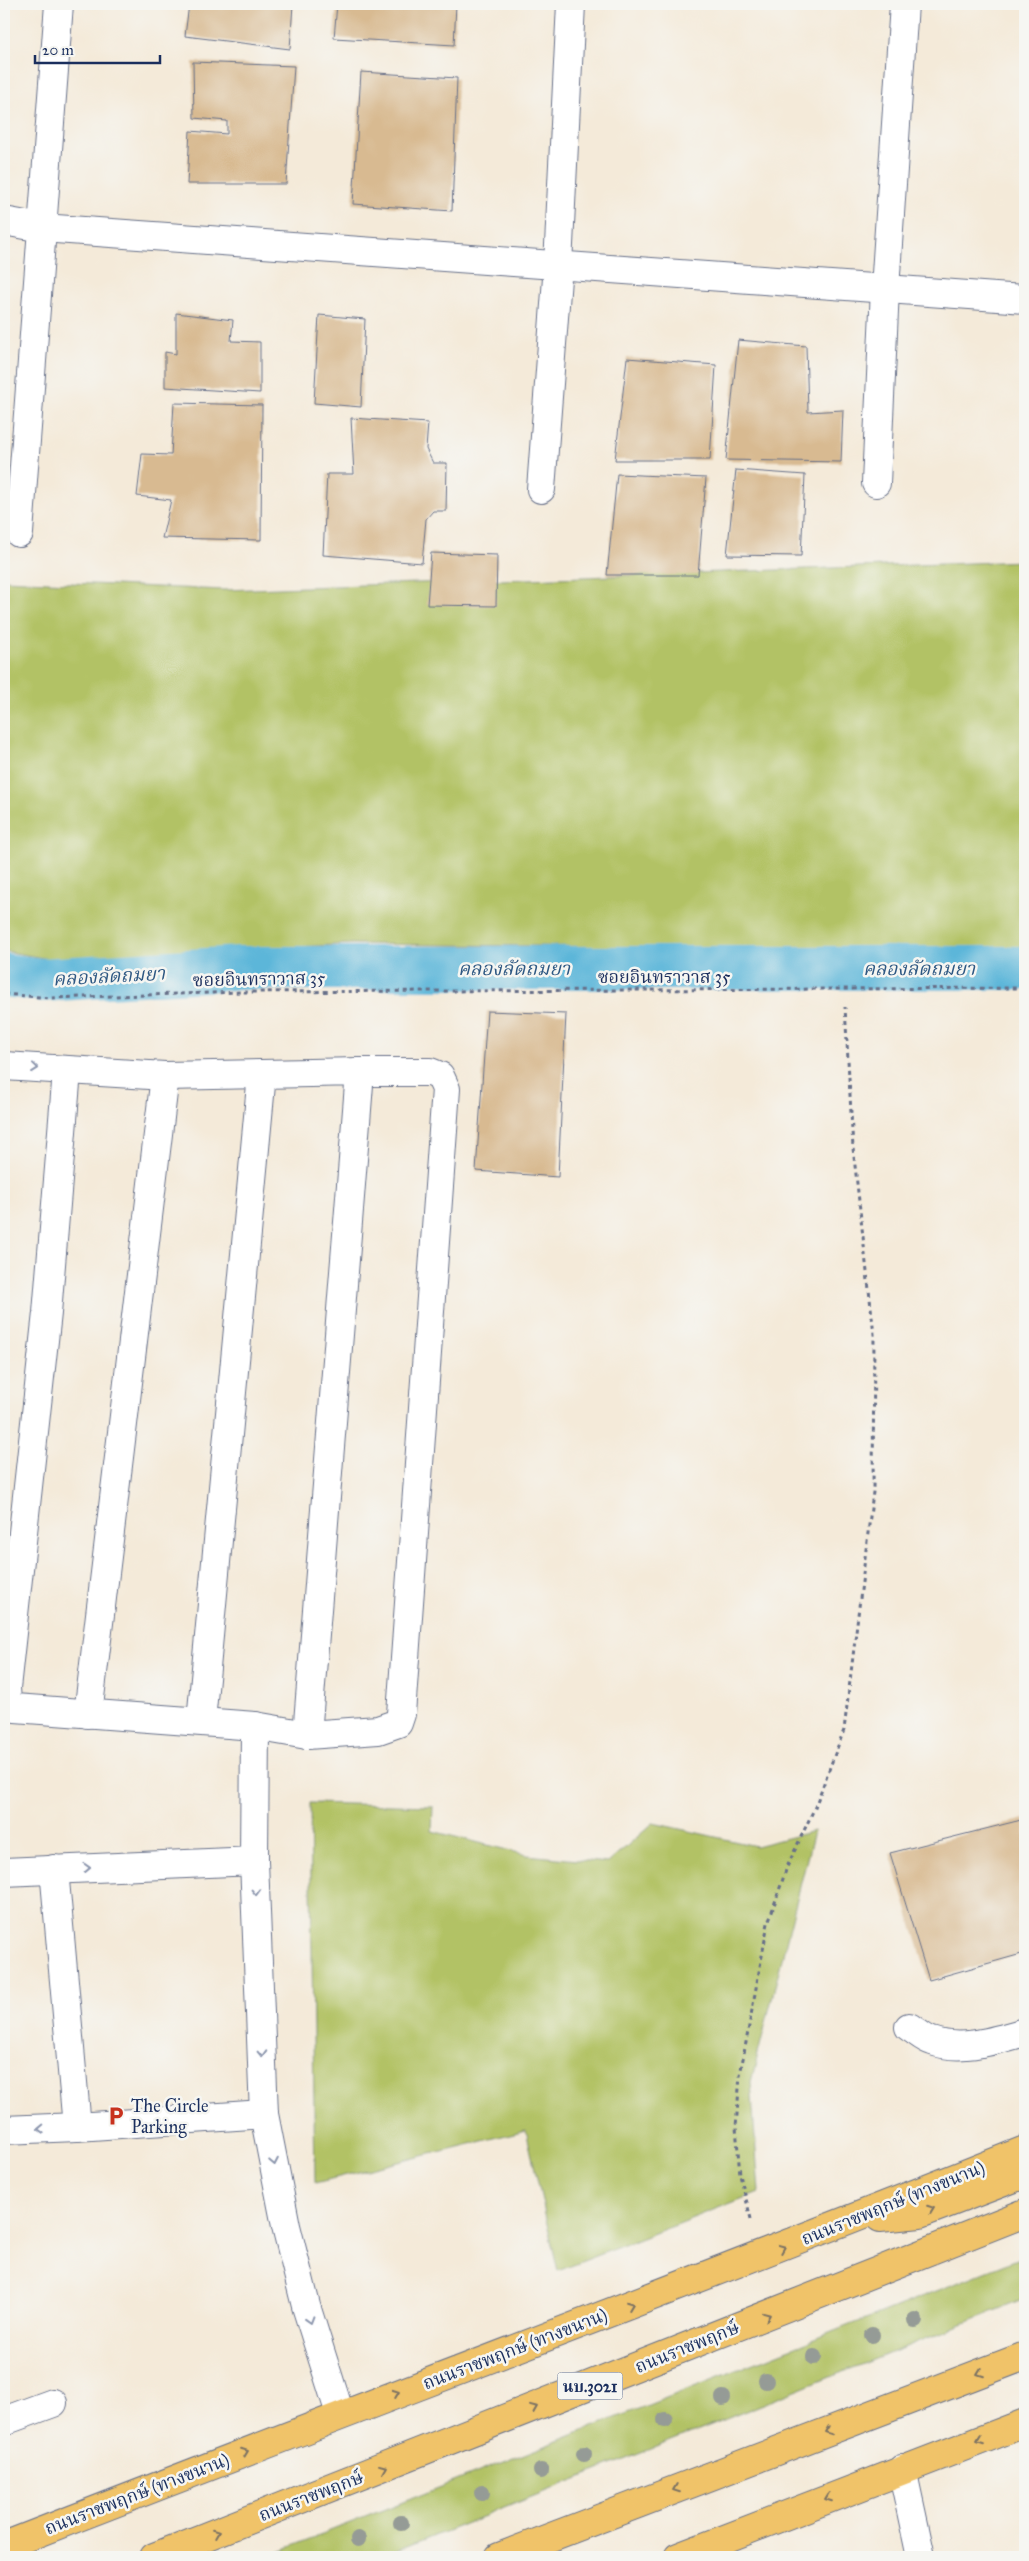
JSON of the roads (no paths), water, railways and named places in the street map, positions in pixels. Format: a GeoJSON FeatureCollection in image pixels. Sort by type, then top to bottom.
{"type":"FeatureCollection","features":[{"type":"Feature","properties":{"kind":"main road","name":"ถนนราชพฤกษ์ (ทางขนาน)"},"geometry":{"type":"LineString","coordinates":[[4,2546],[340,2414],[760,2256],[1025,2150]]}},
{"type":"Feature","properties":{"kind":"main road"},"geometry":{"type":"LineString","coordinates":[[849,2221],[920,2214],[1025,2174]]}},
{"type":"Feature","properties":{"kind":"main road","name":"ถนนราชพฤกษ์"},"geometry":{"type":"LineString","coordinates":[[154,2557],[1025,2213]]}},
{"type":"Feature","properties":{"kind":"main road"},"geometry":{"type":"LineString","coordinates":[[499,2557],[1025,2356]]}},
{"type":"Feature","properties":{"kind":"main road"},"geometry":{"type":"LineString","coordinates":[[678,2557],[1025,2422]]}},
{"type":"Feature","properties":{"kind":"street"},"geometry":{"type":"LineString","coordinates":[[19,533],[13,493],[42,228],[59,4]]}},
{"type":"Feature","properties":{"kind":"street"},"geometry":{"type":"LineString","coordinates":[[540,489],[558,265],[570,4]]}},
{"type":"Feature","properties":{"kind":"street"},"geometry":{"type":"LineString","coordinates":[[876,483],[885,289],[904,4]]}},
{"type":"Feature","properties":{"kind":"street"},"geometry":{"type":"LineString","coordinates":[[4,221],[42,228],[1025,299]]}},
{"type":"Feature","properties":{"kind":"street"},"geometry":{"type":"LineString","coordinates":[[4,1066],[165,1076],[360,1072],[430,1072],[440,1076],[446,1089],[401,1714],[398,1723],[378,1730],[307,1735],[255,1726],[201,1721],[15,1708],[7,1701],[6,1688],[47,1313],[67,1071]]}},
{"type":"Feature","properties":{"kind":"street"},"geometry":{"type":"LineString","coordinates":[[307,1735],[360,1072]]}},
{"type":"Feature","properties":{"kind":"street"},"geometry":{"type":"LineString","coordinates":[[201,1721],[262,1074]]}},
{"type":"Feature","properties":{"kind":"street"},"geometry":{"type":"LineString","coordinates":[[88,1714],[165,1076]]}},
{"type":"Feature","properties":{"kind":"street"},"geometry":{"type":"LineString","coordinates":[[255,1726],[254,1861],[264,2114],[286,2226],[299,2280],[340,2414]]}},
{"type":"Feature","properties":{"kind":"street"},"geometry":{"type":"LineString","coordinates":[[4,1872],[254,1861]]}},
{"type":"Feature","properties":{"kind":"street"},"geometry":{"type":"LineString","coordinates":[[54,1869],[77,2127]]}},
{"type":"Feature","properties":{"kind":"street"},"geometry":{"type":"LineString","coordinates":[[909,2027],[931,2041],[953,2046],[990,2042],[1025,2032]]}},
{"type":"Feature","properties":{"kind":"street"},"geometry":{"type":"LineString","coordinates":[[4,2130],[264,2114]]}},
{"type":"Feature","properties":{"kind":"street"},"geometry":{"type":"LineString","coordinates":[[4,2421],[52,2404]]}},
{"type":"Feature","properties":{"kind":"street"},"geometry":{"type":"LineString","coordinates":[[902,2469],[921,2557]]}},
{"type":"Feature","properties":{"kind":"waterway","name":"คลองลัดถมยา"},"geometry":{"type":"LineString","coordinates":[[4,975],[42,980],[240,968],[1025,968]]}},
{"type":"Feature","properties":{"kind":"place","name":"The Circle Parking"},"geometry":{"type":"Point","coordinates":[116,2116]}}]}
